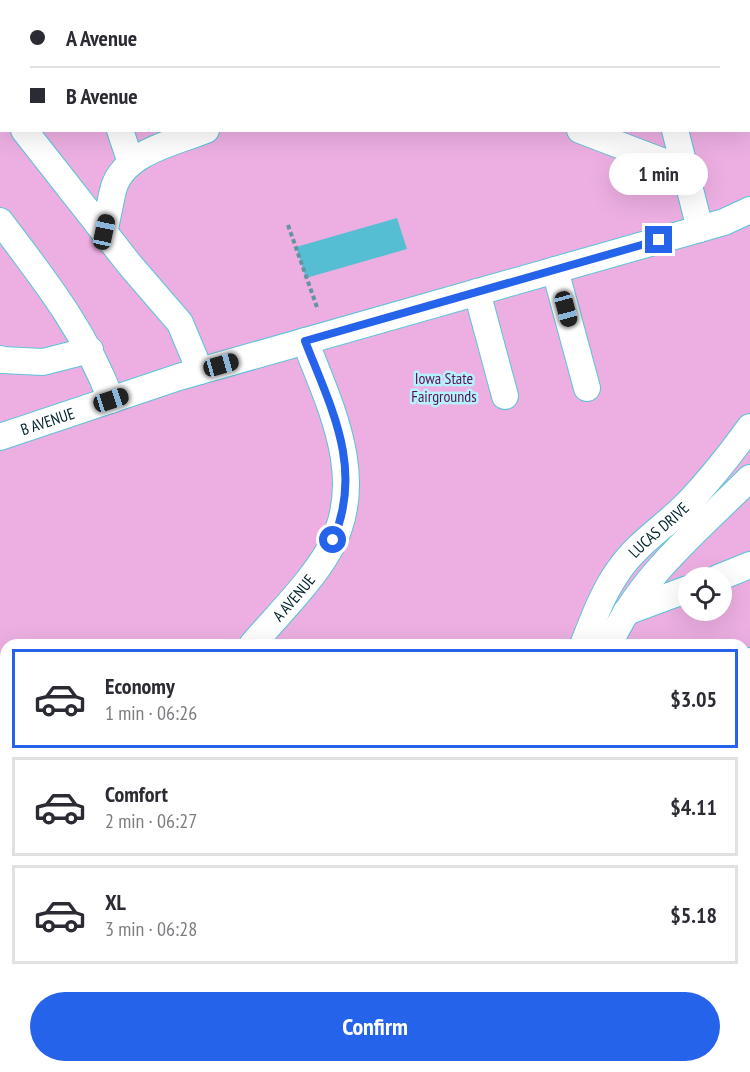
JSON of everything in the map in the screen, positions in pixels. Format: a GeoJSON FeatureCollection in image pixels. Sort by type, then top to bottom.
{"type":"FeatureCollection","features":[{"type":"Feature","properties":{"kind":"lane"},"geometry":{"type":"LineString","coordinates":[[26,132],[104,232],[180,323],[200,371]]}},
{"type":"Feature","properties":{"kind":"lane"},"geometry":{"type":"LineString","coordinates":[[121,132],[131,163]]}},
{"type":"Feature","properties":{"kind":"lane"},"geometry":{"type":"LineString","coordinates":[[104,232],[115,185],[126,166],[141,155],[201,132]]}},
{"type":"Feature","properties":{"kind":"lane"},"geometry":{"type":"LineString","coordinates":[[585,132],[685,170]]}},
{"type":"Feature","properties":{"kind":"lane"},"geometry":{"type":"LineString","coordinates":[[676,132],[700,229]]}},
{"type":"Feature","properties":{"kind":"lane","name":"B AVENUE"},"geometry":{"type":"LineString","coordinates":[[0,437],[200,371],[724,222],[750,210]]}},
{"type":"Feature","properties":{"kind":"lane"},"geometry":{"type":"LineString","coordinates":[[0,221],[33,265],[90,350],[111,400]]}},
{"type":"Feature","properties":{"kind":"lane"},"geometry":{"type":"LineString","coordinates":[[555,270],[587,388]]}},
{"type":"Feature","properties":{"kind":"lane"},"geometry":{"type":"LineString","coordinates":[[477,292],[506,396]]}},
{"type":"Feature","properties":{"kind":"lane","name":"A AVENUE"},"geometry":{"type":"LineString","coordinates":[[257,639],[298,592],[328,552],[339,528],[346,496],[346,464],[339,431],[305,341]]}},
{"type":"Feature","properties":{"kind":"lane"},"geometry":{"type":"LineString","coordinates":[[0,359],[43,362],[90,350]]}},
{"type":"Feature","properties":{"kind":"lane","name":"LUCAS DRIVE"},"geometry":{"type":"LineString","coordinates":[[585,639],[618,571],[644,540],[741,458],[750,427]]}},
{"type":"Feature","properties":{"kind":"lane"},"geometry":{"type":"LineString","coordinates":[[612,639],[620,621],[649,582],[678,549],[750,478]]}},
{"type":"Feature","properties":{"kind":"lane"},"geometry":{"type":"LineString","coordinates":[[732,572],[750,565]]}},
{"type":"Feature","properties":{"kind":"lane"},"geometry":{"type":"LineString","coordinates":[[626,612],[678,593]]}},
{"type":"Feature","properties":{"kind":"path"},"geometry":{"type":"LineString","coordinates":[[288,225],[318,310]]}},
{"type":"Feature","properties":{"kind":"green space","name":"Iowa State Fairgrounds"},"geometry":{"type":"Polygon","coordinates":[[[0,132],[750,132],[750,639],[0,639],[0,132]]]}},
{"type":"Feature","properties":{"kind":"building"},"geometry":{"type":"Polygon","coordinates":[[[397,218],[407,249],[306,278],[296,247],[397,218]]]}},
{"type":"Feature","properties":{"kind":"route"},"geometry":{"type":"LineString","coordinates":[[333,540],[339,528],[346,496],[346,464],[339,431],[305,341],[659,240]]}}]}
